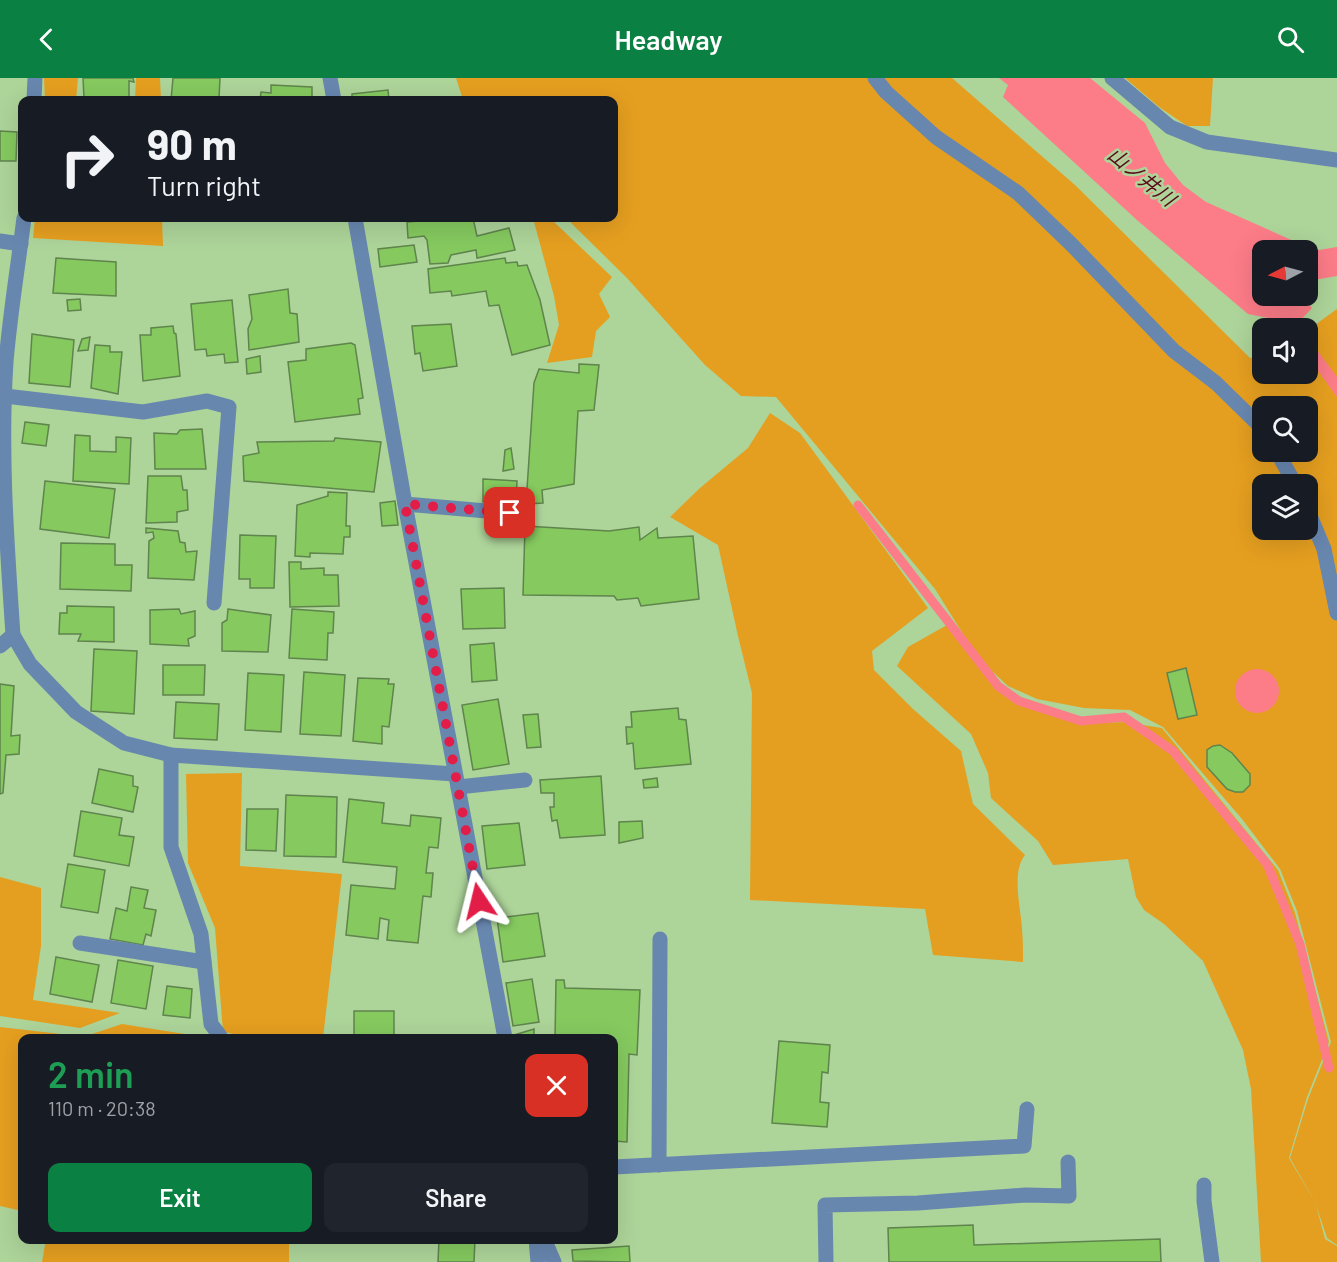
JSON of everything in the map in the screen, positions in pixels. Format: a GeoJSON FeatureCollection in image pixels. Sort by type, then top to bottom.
{"type":"FeatureCollection","features":[{"type":"Feature","properties":{"kind":"street"},"geometry":{"type":"LineString","coordinates":[[34,96],[35,78]]}},
{"type":"Feature","properties":{"kind":"street"},"geometry":{"type":"LineString","coordinates":[[330,78],[333,96]]}},
{"type":"Feature","properties":{"kind":"street"},"geometry":{"type":"LineString","coordinates":[[875,78],[886,92],[936,137],[1018,193],[1071,244],[1174,351],[1216,384],[1252,418]]}},
{"type":"Feature","properties":{"kind":"street"},"geometry":{"type":"LineString","coordinates":[[1112,78],[1170,127],[1207,142],[1337,160]]}},
{"type":"Feature","properties":{"kind":"street"},"geometry":{"type":"LineString","coordinates":[[24,222],[6,363],[3,478],[13,635],[30,664],[76,712],[124,743],[171,754],[456,780],[525,780]]}},
{"type":"Feature","properties":{"kind":"street"},"geometry":{"type":"LineString","coordinates":[[356,222],[405,504],[504,1034]]}},
{"type":"Feature","properties":{"kind":"street"},"geometry":{"type":"LineString","coordinates":[[0,241],[21,244]]}},
{"type":"Feature","properties":{"kind":"street"},"geometry":{"type":"LineString","coordinates":[[5,396],[142,412],[207,401],[229,407],[214,603]]}},
{"type":"Feature","properties":{"kind":"street"},"geometry":{"type":"LineString","coordinates":[[405,504],[510,513]]}},
{"type":"Feature","properties":{"kind":"street"},"geometry":{"type":"LineString","coordinates":[[1318,535],[1324,549],[1337,613]]}},
{"type":"Feature","properties":{"kind":"street"},"geometry":{"type":"LineString","coordinates":[[0,646],[13,635]]}},
{"type":"Feature","properties":{"kind":"street"},"geometry":{"type":"LineString","coordinates":[[171,754],[171,847],[201,934],[211,1024],[218,1034]]}},
{"type":"Feature","properties":{"kind":"street"},"geometry":{"type":"LineString","coordinates":[[659,1165],[660,939]]}},
{"type":"Feature","properties":{"kind":"street"},"geometry":{"type":"LineString","coordinates":[[80,943],[204,962]]}},
{"type":"Feature","properties":{"kind":"street"},"geometry":{"type":"LineString","coordinates":[[618,1167],[1024,1146],[1027,1109]]}},
{"type":"Feature","properties":{"kind":"street"},"geometry":{"type":"LineString","coordinates":[[826,1262],[825,1205],[918,1203],[1026,1195],[1069,1196],[1068,1162]]}},
{"type":"Feature","properties":{"kind":"street"},"geometry":{"type":"LineString","coordinates":[[1204,1185],[1212,1262]]}},
{"type":"Feature","properties":{"kind":"street"},"geometry":{"type":"LineString","coordinates":[[536,1244],[538,1262]]}},
{"type":"Feature","properties":{"kind":"street"},"geometry":{"type":"LineString","coordinates":[[546,1244],[554,1262]]}},
{"type":"Feature","properties":{"kind":"shaded area"},"geometry":{"type":"Polygon","coordinates":[[[44,78],[78,78],[76,96],[45,96],[44,78]]]}},
{"type":"Feature","properties":{"kind":"shaded area"},"geometry":{"type":"Polygon","coordinates":[[[136,78],[160,78],[161,96],[135,96],[136,78]]]}},
{"type":"Feature","properties":{"kind":"shaded area"},"geometry":{"type":"Polygon","coordinates":[[[456,78],[952,78],[1075,185],[1252,358],[1252,384],[1318,384],[1318,323],[1337,309],[1337,1245],[1327,1238],[1316,1205],[1325,1239],[1337,1246],[1337,1262],[1261,1262],[1251,1089],[1243,1050],[1203,961],[1164,924],[1144,910],[1136,897],[1128,859],[1053,865],[1038,841],[991,798],[988,773],[971,734],[897,666],[908,647],[947,625],[997,689],[1081,724],[1124,722],[1162,728],[1278,870],[1295,913],[1329,1042],[1307,1097],[1289,1158],[1316,1204],[1290,1158],[1308,1099],[1331,1042],[1297,911],[1280,869],[1242,819],[1163,727],[1130,710],[1084,708],[1037,699],[1008,686],[978,658],[935,589],[776,397],[741,396],[705,365],[627,278],[570,222],[618,222],[618,96],[462,96],[456,78]]]}},
{"type":"Feature","properties":{"kind":"shaded area"},"geometry":{"type":"Polygon","coordinates":[[[1125,78],[1213,78],[1210,126],[1187,126],[1159,107],[1125,78]]]}},
{"type":"Feature","properties":{"kind":"shaded area"},"geometry":{"type":"Polygon","coordinates":[[[35,222],[162,222],[163,246],[33,238],[35,222]]]}},
{"type":"Feature","properties":{"kind":"shaded area"},"geometry":{"type":"Polygon","coordinates":[[[534,222],[554,222],[612,277],[599,294],[610,317],[596,331],[592,357],[547,363],[559,325],[554,296],[534,222]]]}},
{"type":"Feature","properties":{"kind":"shaded area"},"geometry":{"type":"Polygon","coordinates":[[[770,413],[800,433],[928,608],[872,651],[874,670],[913,709],[961,751],[973,804],[1025,855],[1018,871],[1023,962],[933,955],[925,909],[750,900],[752,693],[718,545],[670,517],[700,488],[748,448],[770,413]]]}},
{"type":"Feature","properties":{"kind":"shaded area"},"geometry":{"type":"Polygon","coordinates":[[[242,773],[240,866],[342,874],[323,1034],[223,1032],[215,928],[188,863],[186,774],[242,773]]]}},
{"type":"Feature","properties":{"kind":"shaded area"},"geometry":{"type":"Polygon","coordinates":[[[0,877],[41,888],[41,946],[33,1000],[120,1013],[80,1028],[0,1016],[0,877]]]}},
{"type":"Feature","properties":{"kind":"shaded area"},"geometry":{"type":"Polygon","coordinates":[[[122,1024],[185,1034],[92,1034],[122,1024]]]}},
{"type":"Feature","properties":{"kind":"shaded area"},"geometry":{"type":"Polygon","coordinates":[[[0,1027],[61,1034],[18,1034],[18,1210],[0,1206],[0,1027]]]}},
{"type":"Feature","properties":{"kind":"shaded area"},"geometry":{"type":"Polygon","coordinates":[[[45,1244],[289,1244],[289,1262],[42,1262],[45,1244]]]}},
{"type":"Feature","properties":{"kind":"water","name":"山ノ井川"},"geometry":{"type":"Polygon","coordinates":[[[999,78],[1090,78],[1145,123],[1165,163],[1183,185],[1206,202],[1292,240],[1252,240],[1252,306],[1310,306],[1312,308],[1303,318],[1268,318],[1248,314],[1138,221],[1003,97],[1008,85],[999,78]]]}},
{"type":"Feature","properties":{"kind":"water"},"geometry":{"type":"Polygon","coordinates":[[[1337,247],[1337,276],[1318,279],[1318,250],[1337,247]]]}},
{"type":"Feature","properties":{"kind":"water"},"geometry":{"type":"Polygon","coordinates":[[[1318,351],[1337,377],[1337,397],[1318,371],[1318,351]]]}},
{"type":"Feature","properties":{"kind":"water"},"geometry":{"type":"Polygon","coordinates":[[[1257,669],[1266,670],[1273,675],[1278,682],[1278,700],[1273,707],[1266,712],[1257,713],[1248,712],[1241,707],[1236,700],[1235,691],[1236,682],[1241,675],[1248,670],[1257,669]]]}},
{"type":"Feature","properties":{"kind":"building"},"geometry":{"type":"Polygon","coordinates":[[[83,78],[133,78],[134,82],[129,81],[129,96],[84,96],[83,78]]]}},
{"type":"Feature","properties":{"kind":"building"},"geometry":{"type":"Polygon","coordinates":[[[173,78],[220,78],[219,96],[171,96],[173,78]]]}},
{"type":"Feature","properties":{"kind":"building"},"geometry":{"type":"Polygon","coordinates":[[[271,85],[312,87],[312,96],[260,96],[261,92],[271,93],[271,85]]]}},
{"type":"Feature","properties":{"kind":"building"},"geometry":{"type":"Polygon","coordinates":[[[388,90],[389,96],[352,96],[352,94],[388,90]]]}},
{"type":"Feature","properties":{"kind":"building"},"geometry":{"type":"Polygon","coordinates":[[[0,131],[17,132],[16,161],[0,161],[0,131]]]}},
{"type":"Feature","properties":{"kind":"building"},"geometry":{"type":"Polygon","coordinates":[[[407,222],[474,222],[477,236],[509,228],[515,250],[477,258],[476,250],[451,255],[448,263],[430,264],[427,240],[424,236],[408,238],[407,222]]]}},
{"type":"Feature","properties":{"kind":"building"},"geometry":{"type":"Polygon","coordinates":[[[414,245],[417,262],[380,267],[378,249],[414,245]]]}},
{"type":"Feature","properties":{"kind":"building"},"geometry":{"type":"Polygon","coordinates":[[[56,258],[116,262],[116,296],[53,293],[56,258]]]}},
{"type":"Feature","properties":{"kind":"building"},"geometry":{"type":"Polygon","coordinates":[[[505,258],[506,263],[517,262],[518,266],[527,265],[540,300],[550,345],[512,355],[499,305],[489,306],[486,291],[452,296],[451,291],[430,293],[428,269],[505,258]]]}},
{"type":"Feature","properties":{"kind":"building"},"geometry":{"type":"Polygon","coordinates":[[[288,289],[290,313],[297,314],[299,342],[249,350],[248,329],[252,319],[249,295],[288,289]]]}},
{"type":"Feature","properties":{"kind":"building"},"geometry":{"type":"Polygon","coordinates":[[[80,299],[81,310],[68,311],[67,300],[80,299]]]}},
{"type":"Feature","properties":{"kind":"building"},"geometry":{"type":"Polygon","coordinates":[[[232,300],[238,362],[225,363],[224,354],[207,356],[206,349],[195,350],[191,304],[232,300]]]}},
{"type":"Feature","properties":{"kind":"building"},"geometry":{"type":"Polygon","coordinates":[[[451,324],[457,366],[423,371],[420,353],[415,354],[412,326],[451,324]]]}},
{"type":"Feature","properties":{"kind":"building"},"geometry":{"type":"Polygon","coordinates":[[[173,326],[176,334],[180,376],[143,381],[140,335],[151,335],[151,328],[173,326]]]}},
{"type":"Feature","properties":{"kind":"building"},"geometry":{"type":"Polygon","coordinates":[[[32,334],[74,340],[70,387],[29,383],[32,334]]]}},
{"type":"Feature","properties":{"kind":"building"},"geometry":{"type":"Polygon","coordinates":[[[90,337],[88,350],[78,351],[82,339],[90,337]]]}},
{"type":"Feature","properties":{"kind":"building"},"geometry":{"type":"Polygon","coordinates":[[[351,343],[355,345],[363,398],[358,399],[360,414],[295,422],[288,362],[306,360],[306,349],[351,343]]]}},
{"type":"Feature","properties":{"kind":"building"},"geometry":{"type":"Polygon","coordinates":[[[95,345],[110,346],[110,352],[122,352],[118,394],[91,388],[95,345]]]}},
{"type":"Feature","properties":{"kind":"building"},"geometry":{"type":"Polygon","coordinates":[[[260,356],[261,372],[247,374],[246,359],[260,356]]]}},
{"type":"Feature","properties":{"kind":"building"},"geometry":{"type":"Polygon","coordinates":[[[579,364],[599,365],[594,410],[578,411],[574,484],[542,490],[543,503],[526,504],[534,383],[539,369],[579,373],[579,364]]]}},
{"type":"Feature","properties":{"kind":"building"},"geometry":{"type":"Polygon","coordinates":[[[25,422],[49,425],[46,446],[22,443],[25,422]]]}},
{"type":"Feature","properties":{"kind":"building"},"geometry":{"type":"Polygon","coordinates":[[[202,429],[206,469],[155,469],[154,433],[177,434],[180,430],[202,429]]]}},
{"type":"Feature","properties":{"kind":"building"},"geometry":{"type":"Polygon","coordinates":[[[75,435],[90,436],[90,451],[116,452],[116,437],[131,438],[129,484],[73,481],[75,435]]]}},
{"type":"Feature","properties":{"kind":"building"},"geometry":{"type":"Polygon","coordinates":[[[335,438],[381,442],[374,492],[244,481],[243,456],[259,453],[257,442],[334,441],[335,438]]]}},
{"type":"Feature","properties":{"kind":"building"},"geometry":{"type":"Polygon","coordinates":[[[511,448],[514,469],[503,471],[505,450],[511,448]]]}},
{"type":"Feature","properties":{"kind":"building"},"geometry":{"type":"Polygon","coordinates":[[[148,476],[181,476],[183,490],[187,490],[188,510],[177,512],[177,522],[146,523],[148,476]]]}},
{"type":"Feature","properties":{"kind":"building"},"geometry":{"type":"Polygon","coordinates":[[[483,479],[517,481],[516,502],[483,502],[483,479]]]}},
{"type":"Feature","properties":{"kind":"building"},"geometry":{"type":"Polygon","coordinates":[[[45,481],[115,489],[109,538],[40,529],[45,481]]]}},
{"type":"Feature","properties":{"kind":"building"},"geometry":{"type":"Polygon","coordinates":[[[328,492],[347,493],[346,526],[350,526],[350,537],[344,537],[343,554],[310,553],[310,557],[295,556],[297,505],[328,496],[328,492]]]}},
{"type":"Feature","properties":{"kind":"building"},"geometry":{"type":"Polygon","coordinates":[[[395,501],[398,525],[382,526],[380,503],[395,501]]]}},
{"type":"Feature","properties":{"kind":"building"},"geometry":{"type":"Polygon","coordinates":[[[525,526],[609,531],[639,527],[640,540],[657,528],[658,538],[693,536],[699,599],[641,606],[638,598],[617,600],[614,596],[523,595],[525,526]]]}},
{"type":"Feature","properties":{"kind":"building"},"geometry":{"type":"Polygon","coordinates":[[[146,528],[178,531],[180,542],[185,543],[186,552],[197,551],[194,580],[148,578],[149,541],[154,538],[153,532],[146,533],[146,528]]]}},
{"type":"Feature","properties":{"kind":"building"},"geometry":{"type":"Polygon","coordinates":[[[240,535],[276,536],[274,588],[250,588],[250,579],[239,579],[240,535]]]}},
{"type":"Feature","properties":{"kind":"building"},"geometry":{"type":"Polygon","coordinates":[[[61,543],[115,544],[115,565],[132,565],[131,591],[60,589],[61,543]]]}},
{"type":"Feature","properties":{"kind":"building"},"geometry":{"type":"Polygon","coordinates":[[[289,562],[301,562],[301,569],[324,568],[324,575],[338,575],[339,606],[290,607],[289,562]]]}},
{"type":"Feature","properties":{"kind":"building"},"geometry":{"type":"Polygon","coordinates":[[[504,588],[505,628],[463,629],[461,589],[504,588]]]}},
{"type":"Feature","properties":{"kind":"building"},"geometry":{"type":"Polygon","coordinates":[[[67,606],[114,607],[114,642],[78,641],[81,634],[59,634],[60,613],[67,613],[67,606]]]}},
{"type":"Feature","properties":{"kind":"building"},"geometry":{"type":"Polygon","coordinates":[[[179,609],[181,614],[195,611],[195,636],[188,639],[189,646],[150,644],[150,610],[179,609]]]}},
{"type":"Feature","properties":{"kind":"building"},"geometry":{"type":"Polygon","coordinates":[[[228,609],[271,615],[268,652],[222,651],[222,623],[227,620],[228,609]]]}},
{"type":"Feature","properties":{"kind":"building"},"geometry":{"type":"Polygon","coordinates":[[[292,609],[334,612],[333,633],[328,633],[327,660],[289,658],[292,609]]]}},
{"type":"Feature","properties":{"kind":"building"},"geometry":{"type":"Polygon","coordinates":[[[494,643],[497,680],[472,682],[470,645],[494,643]]]}},
{"type":"Feature","properties":{"kind":"building"},"geometry":{"type":"Polygon","coordinates":[[[94,649],[137,651],[134,714],[91,711],[94,649]]]}},
{"type":"Feature","properties":{"kind":"building"},"geometry":{"type":"Polygon","coordinates":[[[163,665],[205,665],[204,695],[163,695],[163,665]]]}},
{"type":"Feature","properties":{"kind":"building"},"geometry":{"type":"Polygon","coordinates":[[[1186,668],[1197,715],[1178,719],[1167,673],[1186,668]]]}},
{"type":"Feature","properties":{"kind":"building"},"geometry":{"type":"Polygon","coordinates":[[[304,672],[345,675],[341,736],[300,734],[304,672]]]}},
{"type":"Feature","properties":{"kind":"building"},"geometry":{"type":"Polygon","coordinates":[[[248,673],[284,675],[281,732],[245,730],[248,673]]]}},
{"type":"Feature","properties":{"kind":"building"},"geometry":{"type":"Polygon","coordinates":[[[358,678],[389,679],[388,684],[394,684],[389,727],[382,726],[382,744],[353,741],[358,678]]]}},
{"type":"Feature","properties":{"kind":"building"},"geometry":{"type":"Polygon","coordinates":[[[0,684],[14,686],[11,736],[20,735],[19,754],[6,755],[3,793],[0,794],[0,684]]]}},
{"type":"Feature","properties":{"kind":"building"},"geometry":{"type":"Polygon","coordinates":[[[498,699],[509,764],[473,770],[462,705],[498,699]]]}},
{"type":"Feature","properties":{"kind":"building"},"geometry":{"type":"Polygon","coordinates":[[[176,702],[219,704],[217,740],[174,738],[176,702]]]}},
{"type":"Feature","properties":{"kind":"building"},"geometry":{"type":"Polygon","coordinates":[[[678,708],[679,719],[686,720],[691,764],[635,769],[633,743],[627,744],[626,727],[632,727],[631,712],[678,708]]]}},
{"type":"Feature","properties":{"kind":"building"},"geometry":{"type":"Polygon","coordinates":[[[538,714],[541,747],[527,748],[523,715],[538,714]]]}},
{"type":"Feature","properties":{"kind":"building"},"geometry":{"type":"Polygon","coordinates":[[[1220,745],[1232,753],[1250,774],[1250,785],[1243,792],[1227,789],[1207,767],[1207,750],[1220,745]]]}},
{"type":"Feature","properties":{"kind":"building"},"geometry":{"type":"Polygon","coordinates":[[[99,769],[133,776],[133,786],[138,787],[133,812],[92,803],[99,769]]]}},
{"type":"Feature","properties":{"kind":"building"},"geometry":{"type":"Polygon","coordinates":[[[601,776],[605,835],[560,838],[557,820],[552,821],[550,807],[554,807],[554,793],[541,793],[540,780],[601,776]]]}},
{"type":"Feature","properties":{"kind":"building"},"geometry":{"type":"Polygon","coordinates":[[[657,778],[658,787],[644,788],[643,780],[657,778]]]}},
{"type":"Feature","properties":{"kind":"building"},"geometry":{"type":"Polygon","coordinates":[[[286,795],[337,797],[336,857],[284,856],[286,795]]]}},
{"type":"Feature","properties":{"kind":"building"},"geometry":{"type":"Polygon","coordinates":[[[349,799],[384,803],[382,823],[410,826],[411,815],[441,818],[438,848],[429,847],[426,873],[433,873],[431,897],[423,896],[418,943],[387,940],[389,920],[380,918],[378,939],[346,935],[351,885],[395,889],[397,867],[343,862],[349,799]]]}},
{"type":"Feature","properties":{"kind":"building"},"geometry":{"type":"Polygon","coordinates":[[[247,809],[278,809],[276,851],[246,850],[247,809]]]}},
{"type":"Feature","properties":{"kind":"building"},"geometry":{"type":"Polygon","coordinates":[[[81,811],[122,818],[119,835],[134,837],[129,866],[74,856],[81,811]]]}},
{"type":"Feature","properties":{"kind":"building"},"geometry":{"type":"Polygon","coordinates":[[[642,821],[643,838],[619,843],[619,822],[642,821]]]}},
{"type":"Feature","properties":{"kind":"building"},"geometry":{"type":"Polygon","coordinates":[[[519,823],[525,865],[487,869],[482,826],[519,823]]]}},
{"type":"Feature","properties":{"kind":"building"},"geometry":{"type":"Polygon","coordinates":[[[68,864],[105,870],[98,913],[61,907],[68,864]]]}},
{"type":"Feature","properties":{"kind":"building"},"geometry":{"type":"Polygon","coordinates":[[[131,887],[148,890],[144,908],[156,910],[151,936],[146,934],[143,945],[110,939],[116,908],[127,911],[131,887]]]}},
{"type":"Feature","properties":{"kind":"building"},"geometry":{"type":"Polygon","coordinates":[[[538,913],[545,956],[503,962],[497,918],[538,913]]]}},
{"type":"Feature","properties":{"kind":"building"},"geometry":{"type":"Polygon","coordinates":[[[56,957],[99,965],[92,1002],[50,994],[56,957]]]}},
{"type":"Feature","properties":{"kind":"building"},"geometry":{"type":"Polygon","coordinates":[[[118,960],[153,966],[146,1009],[111,1003],[118,960]]]}},
{"type":"Feature","properties":{"kind":"building"},"geometry":{"type":"Polygon","coordinates":[[[532,979],[539,1022],[513,1026],[506,983],[532,979]]]}},
{"type":"Feature","properties":{"kind":"building"},"geometry":{"type":"Polygon","coordinates":[[[556,980],[564,980],[565,988],[640,990],[637,1055],[629,1054],[627,1142],[618,1141],[618,1034],[555,1034],[556,980]]]}},
{"type":"Feature","properties":{"kind":"building"},"geometry":{"type":"Polygon","coordinates":[[[167,986],[192,989],[190,1018],[163,1015],[167,986]]]}},
{"type":"Feature","properties":{"kind":"building"},"geometry":{"type":"Polygon","coordinates":[[[354,1011],[394,1011],[394,1034],[354,1034],[354,1011]]]}},
{"type":"Feature","properties":{"kind":"building"},"geometry":{"type":"Polygon","coordinates":[[[534,1029],[534,1034],[517,1034],[534,1029]]]}},
{"type":"Feature","properties":{"kind":"building"},"geometry":{"type":"Polygon","coordinates":[[[779,1041],[830,1045],[828,1073],[822,1072],[820,1102],[829,1103],[827,1127],[772,1123],[779,1041]]]}},
{"type":"Feature","properties":{"kind":"building"},"geometry":{"type":"Polygon","coordinates":[[[973,1225],[974,1245],[1160,1239],[1161,1262],[889,1262],[888,1228],[973,1225]]]}},
{"type":"Feature","properties":{"kind":"building"},"geometry":{"type":"Polygon","coordinates":[[[439,1244],[475,1244],[474,1262],[438,1262],[439,1244]]]}},
{"type":"Feature","properties":{"kind":"building"},"geometry":{"type":"Polygon","coordinates":[[[629,1246],[630,1262],[573,1261],[572,1250],[629,1246]]]}},
{"type":"Feature","properties":{"kind":"waterway"},"geometry":{"type":"LineString","coordinates":[[858,505],[998,686],[1019,701],[1081,721],[1124,717],[1173,751],[1267,864],[1300,944],[1329,1068]]}},
{"type":"Feature","properties":{"kind":"route"},"geometry":{"type":"LineString","coordinates":[[479,901],[405,504],[510,513]]}}]}
